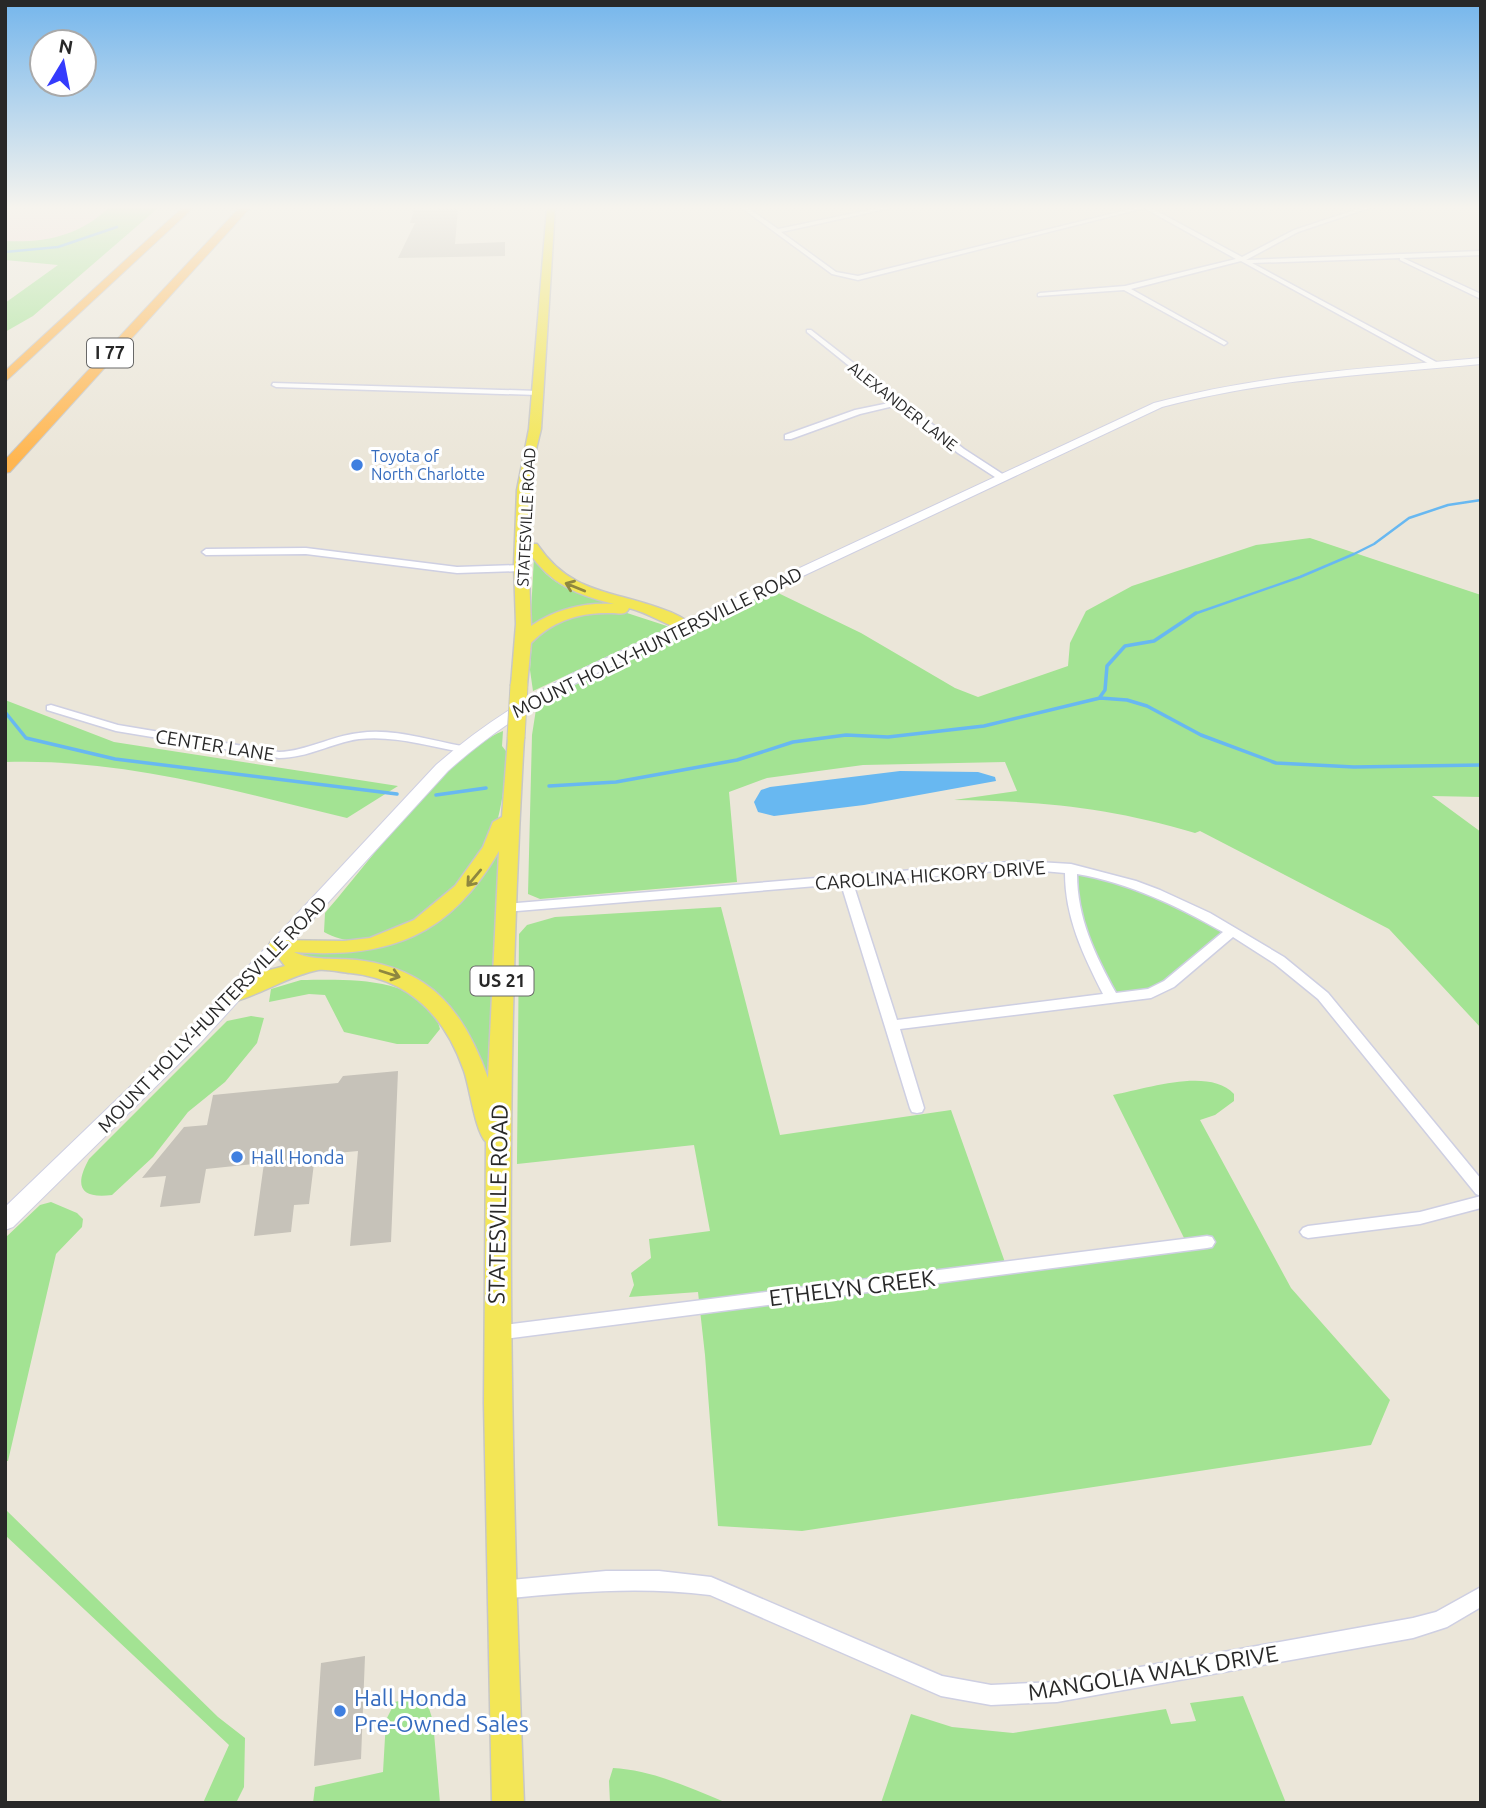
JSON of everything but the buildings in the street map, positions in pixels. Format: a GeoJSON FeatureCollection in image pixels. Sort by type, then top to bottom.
{"type":"FeatureCollection","features":[{"type":"Feature","properties":{"kind":"highway"},"geometry":{"type":"LineString","coordinates":[[5,366],[86,292]]}},
{"type":"Feature","properties":{"kind":"highway","name":"I 77"},"geometry":{"type":"LineString","coordinates":[[5,378],[97,292]]}},
{"type":"Feature","properties":{"kind":"highway","name":"I 77"},"geometry":{"type":"LineString","coordinates":[[5,451],[155,292]]}},
{"type":"Feature","properties":{"kind":"highway","name":"I 77"},"geometry":{"type":"LineString","coordinates":[[5,469],[168,292]]}},
{"type":"Feature","properties":{"kind":"main road","name":"STATESVILLE ROAD"},"geometry":{"type":"LineString","coordinates":[[508,1803],[497,1334],[505,908],[522,643],[521,568],[529,443],[535,429],[545,292]]}},
{"type":"Feature","properties":{"kind":"main road","name":"MOUNT HOLLY-HUNTERSVILLE ROAD"},"geometry":{"type":"LineString","coordinates":[[5,1221],[101,1130],[233,995],[423,787],[462,749],[536,699],[1114,424],[1184,397],[1259,382],[1481,361]]}},
{"type":"Feature","properties":{"kind":"main road","name":"STATESVILLE ROAD"},"geometry":{"type":"LineString","coordinates":[[523,605],[529,590],[532,547],[539,443],[535,429]]}},
{"type":"Feature","properties":{"kind":"main road"},"geometry":{"type":"LineString","coordinates":[[532,547],[546,570],[561,581],[591,593],[661,612],[685,626]]}},
{"type":"Feature","properties":{"kind":"main road"},"geometry":{"type":"LineString","coordinates":[[522,643],[550,620],[597,608],[626,609],[685,626]]}},
{"type":"Feature","properties":{"kind":"main road"},"geometry":{"type":"LineString","coordinates":[[279,945],[359,946],[393,937],[428,920],[460,894],[482,868],[497,840],[511,794]]}},
{"type":"Feature","properties":{"kind":"main road"},"geometry":{"type":"LineString","coordinates":[[279,945],[289,960],[363,968],[395,975],[421,989],[445,1013],[465,1045],[473,1067],[499,1168]]}},
{"type":"Feature","properties":{"kind":"main road"},"geometry":{"type":"LineString","coordinates":[[233,995],[284,971],[323,965]]}},
{"type":"Feature","properties":{"kind":"street"},"geometry":{"type":"LineString","coordinates":[[1040,295],[1072,292]]}},
{"type":"Feature","properties":{"kind":"street"},"geometry":{"type":"LineString","coordinates":[[1133,292],[1224,343]]}},
{"type":"Feature","properties":{"kind":"street"},"geometry":{"type":"LineString","coordinates":[[1303,292],[1435,365]]}},
{"type":"Feature","properties":{"kind":"street","name":"ALEXANDER LANE"},"geometry":{"type":"LineString","coordinates":[[809,331],[897,403],[979,465],[1001,477]]}},
{"type":"Feature","properties":{"kind":"street"},"geometry":{"type":"LineString","coordinates":[[276,385],[538,393]]}},
{"type":"Feature","properties":{"kind":"street"},"geometry":{"type":"LineString","coordinates":[[789,437],[858,412],[897,403]]}},
{"type":"Feature","properties":{"kind":"street"},"geometry":{"type":"LineString","coordinates":[[206,552],[306,551],[457,570],[521,568]]}},
{"type":"Feature","properties":{"kind":"street","name":"CENTER LANE"},"geometry":{"type":"LineString","coordinates":[[51,708],[136,732],[279,755],[304,754],[348,738],[367,735],[462,749]]}},
{"type":"Feature","properties":{"kind":"street","name":"CAROLINA HICKORY DRIVE"},"geometry":{"type":"LineString","coordinates":[[505,908],[1021,865],[1071,868],[1119,878],[1171,896],[1296,970],[1323,996],[1481,1190]]}},
{"type":"Feature","properties":{"kind":"street"},"geometry":{"type":"LineString","coordinates":[[1071,868],[1071,905],[1077,928],[1112,998]]}},
{"type":"Feature","properties":{"kind":"street"},"geometry":{"type":"LineString","coordinates":[[845,881],[917,1108]]}},
{"type":"Feature","properties":{"kind":"street"},"geometry":{"type":"LineString","coordinates":[[892,1025],[1158,990],[1233,931]]}},
{"type":"Feature","properties":{"kind":"street"},"geometry":{"type":"LineString","coordinates":[[1308,1232],[1420,1218],[1481,1202]]}},
{"type":"Feature","properties":{"kind":"street","name":"ETHELYN CREEK"},"geometry":{"type":"LineString","coordinates":[[497,1334],[1207,1242]]}},
{"type":"Feature","properties":{"kind":"street","name":"MANGOLIA WALK DRIVE"},"geometry":{"type":"LineString","coordinates":[[501,1590],[622,1580],[671,1579],[711,1586],[941,1686],[991,1695],[1022,1695],[1125,1681],[1413,1628],[1440,1620],[1481,1596]]}},
{"type":"Feature","properties":{"kind":"green space"},"geometry":{"type":"Polygon","coordinates":[[[20,292],[60,292],[33,316],[5,332],[5,303],[20,292]]]}},
{"type":"Feature","properties":{"kind":"green space"},"geometry":{"type":"Polygon","coordinates":[[[1310,538],[1481,595],[1481,797],[1432,796],[1481,832],[1481,1028],[1389,929],[1200,831],[1195,833],[1133,817],[1075,807],[954,800],[1017,791],[1005,762],[863,765],[767,778],[729,792],[737,882],[540,899],[528,894],[532,735],[537,703],[774,591],[861,633],[955,688],[978,697],[1068,666],[1070,643],[1086,611],[1132,586],[1256,545],[1310,538]]]}},
{"type":"Feature","properties":{"kind":"green space"},"geometry":{"type":"Polygon","coordinates":[[[534,557],[541,569],[563,586],[590,597],[631,608],[608,606],[530,630],[534,557]]]}},
{"type":"Feature","properties":{"kind":"green space"},"geometry":{"type":"Polygon","coordinates":[[[605,611],[627,613],[670,627],[533,691],[530,670],[532,640],[565,617],[605,611]]]}},
{"type":"Feature","properties":{"kind":"green space"},"geometry":{"type":"Polygon","coordinates":[[[5,700],[114,742],[398,786],[347,818],[178,778],[91,765],[5,762],[5,700]]]}},
{"type":"Feature","properties":{"kind":"green space"},"geometry":{"type":"Polygon","coordinates":[[[503,731],[502,746],[509,755],[498,819],[480,859],[463,880],[421,918],[396,931],[371,939],[347,940],[324,932],[325,913],[409,812],[458,761],[503,731]]]}},
{"type":"Feature","properties":{"kind":"green space"},"geometry":{"type":"Polygon","coordinates":[[[500,844],[490,1098],[421,984],[299,959],[293,953],[349,953],[403,940],[500,844]]]}},
{"type":"Feature","properties":{"kind":"green space"},"geometry":{"type":"Polygon","coordinates":[[[1071,868],[1119,878],[1232,931],[1169,984],[1112,998],[1087,951],[1071,868]]]}},
{"type":"Feature","properties":{"kind":"green space"},"geometry":{"type":"Polygon","coordinates":[[[721,907],[780,1135],[951,1110],[1007,1268],[1187,1244],[1113,1095],[1193,1081],[1223,1086],[1234,1094],[1234,1101],[1215,1115],[1200,1120],[1291,1288],[1390,1400],[1371,1445],[802,1531],[718,1526],[698,1292],[629,1297],[634,1285],[631,1273],[651,1258],[649,1239],[710,1231],[694,1145],[517,1164],[519,934],[527,925],[555,917],[721,907]]]}},
{"type":"Feature","properties":{"kind":"green space"},"geometry":{"type":"Polygon","coordinates":[[[301,980],[360,981],[401,989],[418,998],[432,1011],[440,1029],[428,1044],[397,1044],[344,1032],[325,995],[309,994],[269,1002],[271,989],[301,980]]]}},
{"type":"Feature","properties":{"kind":"green space"},"geometry":{"type":"Polygon","coordinates":[[[251,1016],[264,1018],[257,1043],[225,1082],[188,1112],[153,1157],[112,1195],[93,1195],[83,1189],[82,1177],[89,1159],[227,1021],[251,1016]]]}},
{"type":"Feature","properties":{"kind":"green space"},"geometry":{"type":"Polygon","coordinates":[[[51,1202],[77,1213],[83,1219],[82,1227],[56,1254],[8,1461],[5,1461],[5,1238],[40,1205],[51,1202]]]}},
{"type":"Feature","properties":{"kind":"green space"},"geometry":{"type":"Polygon","coordinates":[[[5,1509],[218,1717],[245,1738],[244,1787],[236,1803],[203,1803],[229,1745],[5,1535],[5,1509]]]}},
{"type":"Feature","properties":{"kind":"green space"},"geometry":{"type":"Polygon","coordinates":[[[1243,1696],[1286,1803],[881,1803],[911,1714],[952,1727],[1013,1733],[1166,1709],[1171,1724],[1196,1721],[1190,1703],[1243,1696]]]}},
{"type":"Feature","properties":{"kind":"green space"},"geometry":{"type":"Polygon","coordinates":[[[410,1698],[427,1702],[433,1721],[440,1803],[313,1803],[315,1787],[383,1772],[386,1720],[395,1702],[410,1698]]]}},
{"type":"Feature","properties":{"kind":"green space"},"geometry":{"type":"Polygon","coordinates":[[[613,1768],[657,1776],[727,1803],[610,1803],[609,1781],[613,1768]]]}},
{"type":"Feature","properties":{"kind":"water"},"geometry":{"type":"Polygon","coordinates":[[[900,771],[978,772],[995,777],[996,781],[864,805],[774,816],[758,812],[754,802],[761,790],[770,787],[900,771]]]}},
{"type":"Feature","properties":{"kind":"waterway"},"geometry":{"type":"LineString","coordinates":[[1195,614],[1300,577],[1354,554],[1374,544],[1409,518],[1448,505],[1481,500]]}},
{"type":"Feature","properties":{"kind":"waterway"},"geometry":{"type":"LineString","coordinates":[[1100,697],[1105,690],[1107,666],[1125,646],[1154,641],[1195,614]]}},
{"type":"Feature","properties":{"kind":"waterway"},"geometry":{"type":"LineString","coordinates":[[549,786],[616,782],[737,760],[793,742],[846,735],[888,737],[984,726],[1100,698],[1127,700],[1147,706],[1201,735],[1276,763],[1354,767],[1481,765]]}},
{"type":"Feature","properties":{"kind":"waterway"},"geometry":{"type":"LineString","coordinates":[[5,712],[26,738],[115,759],[397,794]]}},
{"type":"Feature","properties":{"kind":"waterway"},"geometry":{"type":"LineString","coordinates":[[436,795],[486,788]]}},
{"type":"Feature","properties":{"kind":"place","name":"Toyota of North Charlotte"},"geometry":{"type":"Point","coordinates":[357,465]}},
{"type":"Feature","properties":{"kind":"place","name":"Hall Honda"},"geometry":{"type":"Point","coordinates":[237,1157]}},
{"type":"Feature","properties":{"kind":"place","name":"Hall Honda Pre-Owned Sales"},"geometry":{"type":"Point","coordinates":[340,1711]}}]}
